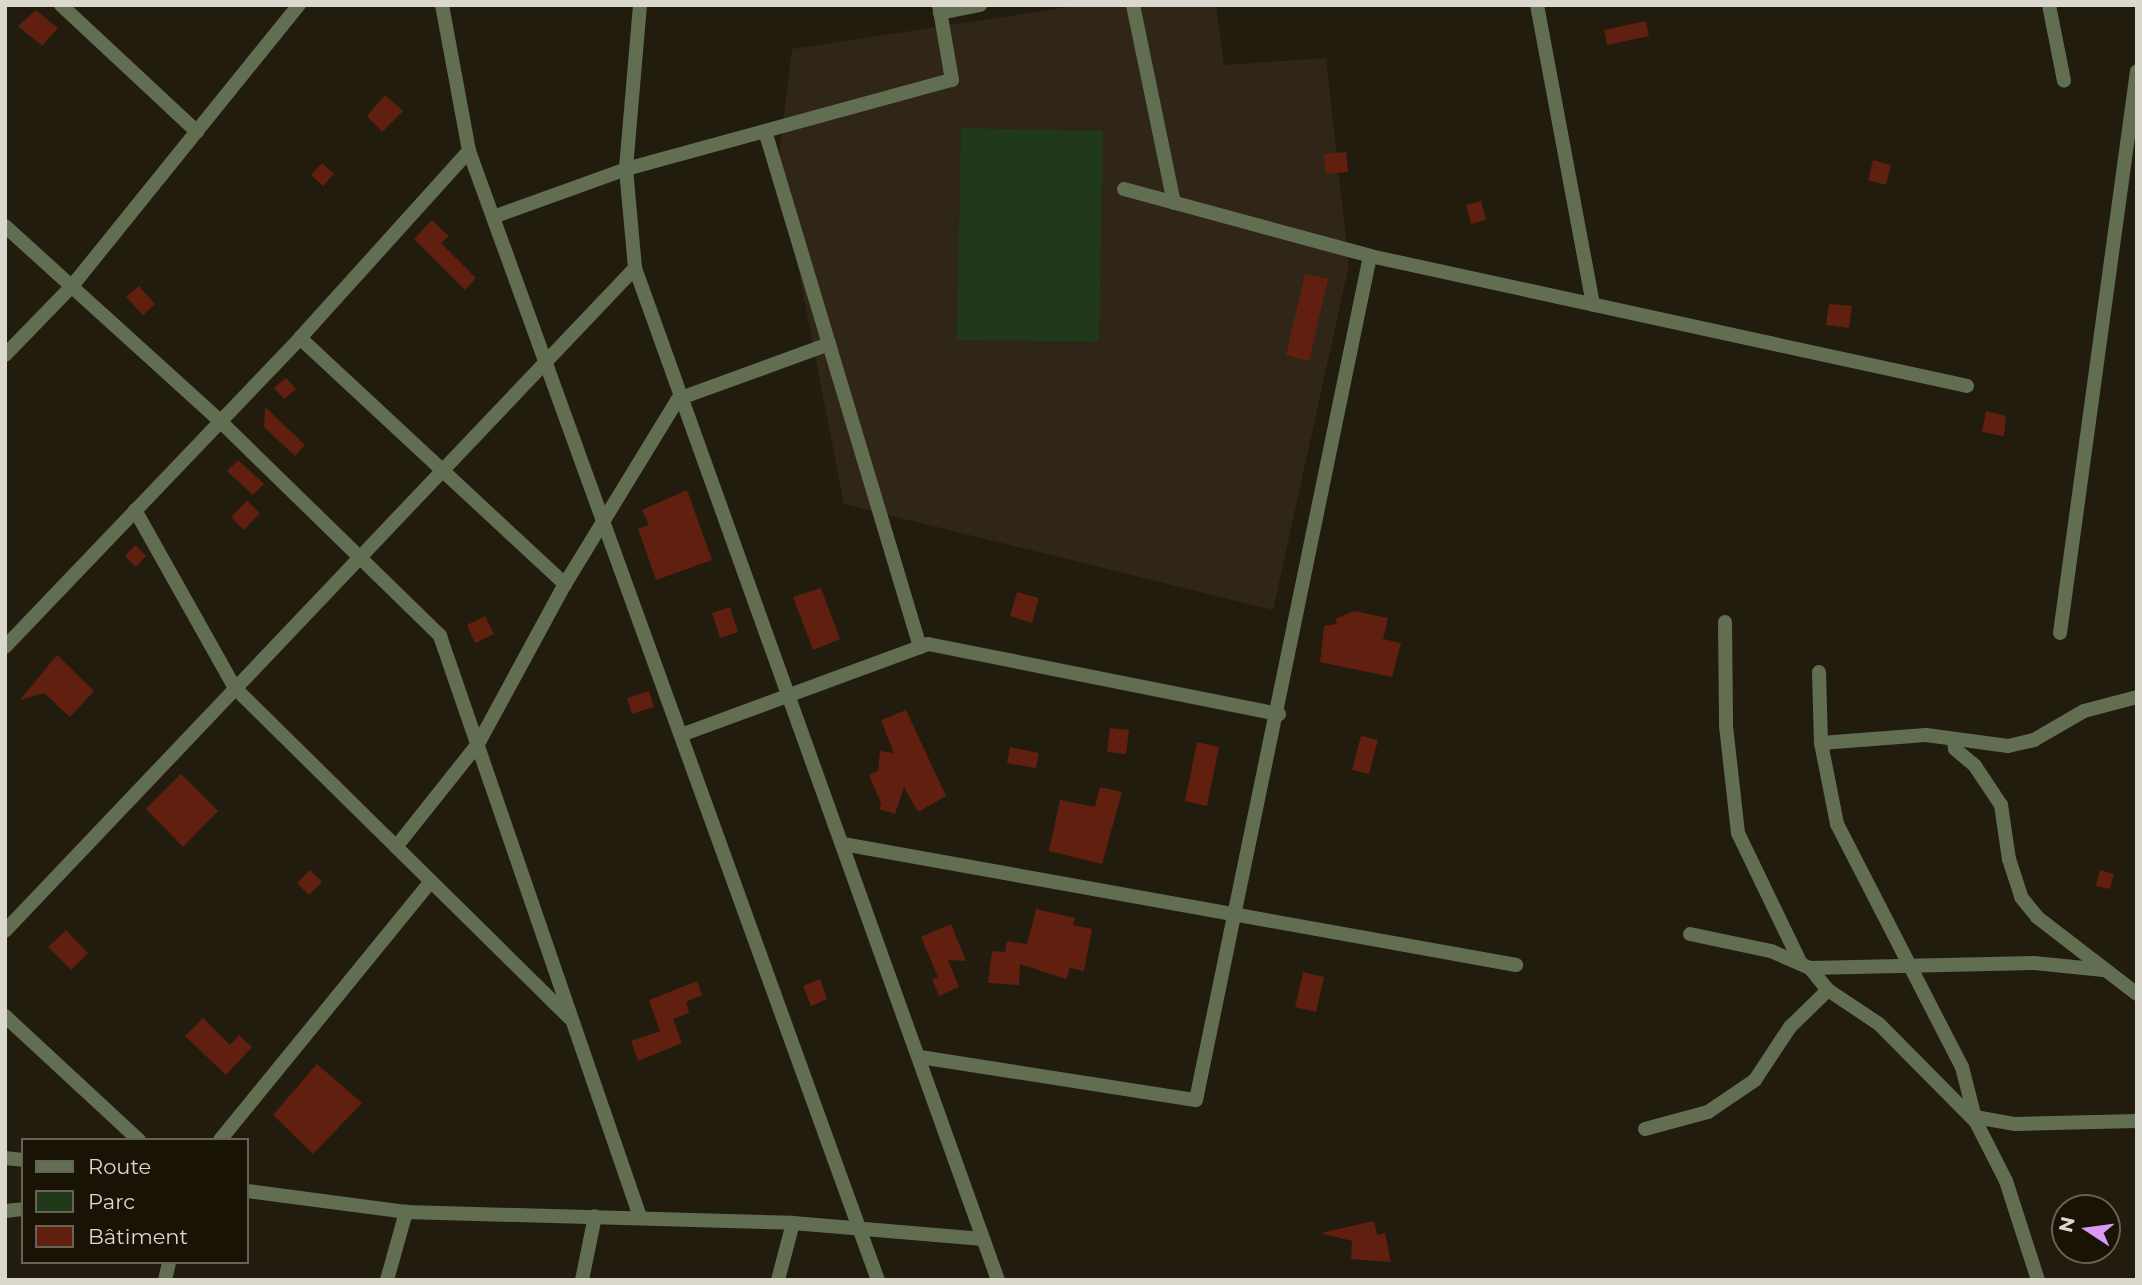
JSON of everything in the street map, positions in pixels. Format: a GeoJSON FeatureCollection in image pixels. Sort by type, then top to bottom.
{"type":"FeatureCollection","features":[{"type":"Feature","properties":{"kind":"street"},"geometry":{"type":"LineString","coordinates":[[61,5],[197,132]]}},
{"type":"Feature","properties":{"kind":"street"},"geometry":{"type":"LineString","coordinates":[[5,355],[72,286],[299,5]]}},
{"type":"Feature","properties":{"kind":"street"},"geometry":{"type":"LineString","coordinates":[[442,5],[469,151],[878,1280]]}},
{"type":"Feature","properties":{"kind":"street"},"geometry":{"type":"LineString","coordinates":[[640,5],[626,169],[635,268],[678,399],[785,694],[843,844],[998,1280]]}},
{"type":"Feature","properties":{"kind":"street"},"geometry":{"type":"LineString","coordinates":[[493,217],[626,169],[952,80],[939,9],[981,5]]}},
{"type":"Feature","properties":{"kind":"street"},"geometry":{"type":"LineString","coordinates":[[1133,5],[1174,203]]}},
{"type":"Feature","properties":{"kind":"street"},"geometry":{"type":"LineString","coordinates":[[1537,5],[1592,305]]}},
{"type":"Feature","properties":{"kind":"street"},"geometry":{"type":"LineString","coordinates":[[2049,5],[2064,81]]}},
{"type":"Feature","properties":{"kind":"street"},"geometry":{"type":"LineString","coordinates":[[2060,633],[2137,71]]}},
{"type":"Feature","properties":{"kind":"street"},"geometry":{"type":"LineString","coordinates":[[765,131],[920,647]]}},
{"type":"Feature","properties":{"kind":"street"},"geometry":{"type":"LineString","coordinates":[[5,647],[300,338],[469,151]]}},
{"type":"Feature","properties":{"kind":"street"},"geometry":{"type":"LineString","coordinates":[[1124,189],[1370,256],[1967,386]]}},
{"type":"Feature","properties":{"kind":"street"},"geometry":{"type":"LineString","coordinates":[[5,226],[220,421],[361,554],[440,636],[640,1217]]}},
{"type":"Feature","properties":{"kind":"street"},"geometry":{"type":"LineString","coordinates":[[920,1057],[1196,1100],[1279,714],[1370,256]]}},
{"type":"Feature","properties":{"kind":"street"},"geometry":{"type":"LineString","coordinates":[[5,931],[439,471],[635,268]]}},
{"type":"Feature","properties":{"kind":"street"},"geometry":{"type":"LineString","coordinates":[[300,338],[439,471],[565,584]]}},
{"type":"Feature","properties":{"kind":"street"},"geometry":{"type":"LineString","coordinates":[[396,847],[478,744],[565,584],[678,399],[829,344]]}},
{"type":"Feature","properties":{"kind":"street"},"geometry":{"type":"LineString","coordinates":[[135,510],[235,688],[573,1022]]}},
{"type":"Feature","properties":{"kind":"street"},"geometry":{"type":"LineString","coordinates":[[1725,622],[1726,726],[1738,833],[1805,965],[1828,990],[1879,1024],[1976,1119],[2015,1124],[2137,1121]]}},
{"type":"Feature","properties":{"kind":"street"},"geometry":{"type":"LineString","coordinates":[[681,735],[785,694],[928,644],[1279,714]]}},
{"type":"Feature","properties":{"kind":"street"},"geometry":{"type":"LineString","coordinates":[[1819,672],[1821,743],[1837,824],[1962,1067],[1976,1119],[2006,1181],[2038,1280]]}},
{"type":"Feature","properties":{"kind":"street"},"geometry":{"type":"LineString","coordinates":[[1821,743],[1926,735],[1954,741],[2008,746],[2034,740],[2084,711],[2137,697]]}},
{"type":"Feature","properties":{"kind":"street"},"geometry":{"type":"LineString","coordinates":[[1954,741],[1955,749],[1975,766],[2001,805],[2009,859],[2021,897],[2037,918],[2137,994]]}},
{"type":"Feature","properties":{"kind":"street"},"geometry":{"type":"LineString","coordinates":[[843,844],[1236,911],[1516,965]]}},
{"type":"Feature","properties":{"kind":"street"},"geometry":{"type":"LineString","coordinates":[[222,1138],[431,881]]}},
{"type":"Feature","properties":{"kind":"street"},"geometry":{"type":"LineString","coordinates":[[1690,934],[1771,951],[1805,965],[1910,968],[2034,963],[2104,970]]}},
{"type":"Feature","properties":{"kind":"street"},"geometry":{"type":"LineString","coordinates":[[1645,1129],[1708,1112],[1755,1080],[1790,1027],[1828,990]]}},
{"type":"Feature","properties":{"kind":"street"},"geometry":{"type":"LineString","coordinates":[[5,1016],[137,1138]]}},
{"type":"Feature","properties":{"kind":"street"},"geometry":{"type":"LineString","coordinates":[[248,1191],[406,1212],[793,1223],[983,1239]]}},
{"type":"Feature","properties":{"kind":"street"},"geometry":{"type":"LineString","coordinates":[[387,1280],[406,1212]]}},
{"type":"Feature","properties":{"kind":"street"},"geometry":{"type":"LineString","coordinates":[[582,1280],[596,1216]]}},
{"type":"Feature","properties":{"kind":"street"},"geometry":{"type":"LineString","coordinates":[[778,1280],[793,1223]]}},
{"type":"Feature","properties":{"kind":"shaded area"},"geometry":{"type":"Polygon","coordinates":[[[1082,5],[1216,5],[1224,65],[1326,58],[1349,265],[1273,610],[844,504],[778,164],[792,49],[1082,5]]]}},
{"type":"Feature","properties":{"kind":"green space"},"geometry":{"type":"Polygon","coordinates":[[[961,128],[1103,131],[1099,342],[957,340],[961,128]]]}},
{"type":"Feature","properties":{"kind":"building"},"geometry":{"type":"Polygon","coordinates":[[[36,10],[58,28],[42,46],[18,26],[36,10]]]}},
{"type":"Feature","properties":{"kind":"building"},"geometry":{"type":"Polygon","coordinates":[[[1646,21],[1649,36],[1607,45],[1604,30],[1646,21]]]}},
{"type":"Feature","properties":{"kind":"building"},"geometry":{"type":"Polygon","coordinates":[[[385,95],[403,111],[382,132],[367,116],[385,95]]]}},
{"type":"Feature","properties":{"kind":"building"},"geometry":{"type":"Polygon","coordinates":[[[1346,152],[1348,172],[1326,174],[1324,154],[1346,152]]]}},
{"type":"Feature","properties":{"kind":"building"},"geometry":{"type":"Polygon","coordinates":[[[1873,160],[1891,165],[1886,185],[1868,180],[1873,160]]]}},
{"type":"Feature","properties":{"kind":"building"},"geometry":{"type":"Polygon","coordinates":[[[322,163],[334,174],[323,186],[311,175],[322,163]]]}},
{"type":"Feature","properties":{"kind":"building"},"geometry":{"type":"Polygon","coordinates":[[[1481,201],[1486,220],[1471,224],[1466,205],[1481,201]]]}},
{"type":"Feature","properties":{"kind":"building"},"geometry":{"type":"Polygon","coordinates":[[[432,220],[449,236],[441,243],[476,278],[465,290],[414,239],[432,220]]]}},
{"type":"Feature","properties":{"kind":"building"},"geometry":{"type":"Polygon","coordinates":[[[1305,274],[1328,279],[1309,361],[1286,355],[1305,274]]]}},
{"type":"Feature","properties":{"kind":"building"},"geometry":{"type":"Polygon","coordinates":[[[139,286],[155,304],[143,315],[126,297],[139,286]]]}},
{"type":"Feature","properties":{"kind":"building"},"geometry":{"type":"Polygon","coordinates":[[[1829,304],[1852,306],[1849,328],[1826,325],[1829,304]]]}},
{"type":"Feature","properties":{"kind":"building"},"geometry":{"type":"Polygon","coordinates":[[[286,378],[296,389],[284,399],[274,388],[286,378]]]}},
{"type":"Feature","properties":{"kind":"building"},"geometry":{"type":"Polygon","coordinates":[[[265,407],[305,445],[295,456],[264,427],[265,407]]]}},
{"type":"Feature","properties":{"kind":"building"},"geometry":{"type":"Polygon","coordinates":[[[1986,411],[2006,416],[2004,436],[1982,432],[1986,411]]]}},
{"type":"Feature","properties":{"kind":"building"},"geometry":{"type":"Polygon","coordinates":[[[238,460],[264,484],[253,495],[227,471],[238,460]]]}},
{"type":"Feature","properties":{"kind":"building"},"geometry":{"type":"Polygon","coordinates":[[[687,490],[712,560],[656,580],[638,529],[649,525],[642,510],[687,490]]]}},
{"type":"Feature","properties":{"kind":"building"},"geometry":{"type":"Polygon","coordinates":[[[247,501],[260,513],[244,530],[231,517],[247,501]]]}},
{"type":"Feature","properties":{"kind":"building"},"geometry":{"type":"Polygon","coordinates":[[[135,545],[146,556],[136,567],[125,556],[135,545]]]}},
{"type":"Feature","properties":{"kind":"building"},"geometry":{"type":"Polygon","coordinates":[[[821,588],[840,639],[813,650],[793,597],[821,588]]]}},
{"type":"Feature","properties":{"kind":"building"},"geometry":{"type":"Polygon","coordinates":[[[1017,592],[1039,598],[1032,623],[1010,616],[1017,592]]]}},
{"type":"Feature","properties":{"kind":"building"},"geometry":{"type":"Polygon","coordinates":[[[730,607],[738,632],[720,638],[712,613],[730,607]]]}},
{"type":"Feature","properties":{"kind":"building"},"geometry":{"type":"Polygon","coordinates":[[[1354,611],[1388,618],[1383,639],[1401,643],[1392,677],[1320,662],[1324,626],[1337,624],[1335,619],[1354,611]]]}},
{"type":"Feature","properties":{"kind":"building"},"geometry":{"type":"Polygon","coordinates":[[[485,616],[494,634],[475,643],[467,625],[485,616]]]}},
{"type":"Feature","properties":{"kind":"building"},"geometry":{"type":"Polygon","coordinates":[[[57,655],[94,691],[70,717],[44,693],[20,700],[57,655]]]}},
{"type":"Feature","properties":{"kind":"building"},"geometry":{"type":"Polygon","coordinates":[[[649,691],[654,707],[632,714],[627,698],[649,691]]]}},
{"type":"Feature","properties":{"kind":"building"},"geometry":{"type":"Polygon","coordinates":[[[906,710],[946,796],[918,812],[904,787],[895,814],[879,809],[881,803],[869,775],[878,771],[880,751],[894,753],[881,720],[906,710]]]}},
{"type":"Feature","properties":{"kind":"building"},"geometry":{"type":"Polygon","coordinates":[[[1110,728],[1129,730],[1126,754],[1107,752],[1110,728]]]}},
{"type":"Feature","properties":{"kind":"building"},"geometry":{"type":"Polygon","coordinates":[[[1361,736],[1378,740],[1369,774],[1352,770],[1361,736]]]}},
{"type":"Feature","properties":{"kind":"building"},"geometry":{"type":"Polygon","coordinates":[[[1197,742],[1219,747],[1207,806],[1185,801],[1197,742]]]}},
{"type":"Feature","properties":{"kind":"building"},"geometry":{"type":"Polygon","coordinates":[[[1010,747],[1039,753],[1036,768],[1007,763],[1010,747]]]}},
{"type":"Feature","properties":{"kind":"building"},"geometry":{"type":"Polygon","coordinates":[[[181,774],[218,811],[183,847],[146,809],[181,774]]]}},
{"type":"Feature","properties":{"kind":"building"},"geometry":{"type":"Polygon","coordinates":[[[1100,787],[1122,792],[1102,864],[1049,851],[1060,800],[1095,807],[1100,787]]]}},
{"type":"Feature","properties":{"kind":"building"},"geometry":{"type":"Polygon","coordinates":[[[310,870],[322,882],[309,895],[297,883],[310,870]]]}},
{"type":"Feature","properties":{"kind":"building"},"geometry":{"type":"Polygon","coordinates":[[[2100,870],[2114,874],[2110,889],[2096,886],[2100,870]]]}},
{"type":"Feature","properties":{"kind":"building"},"geometry":{"type":"Polygon","coordinates":[[[1036,909],[1075,918],[1073,925],[1092,929],[1084,971],[1070,968],[1066,979],[1020,964],[1019,985],[988,983],[992,951],[1005,952],[1007,941],[1027,944],[1036,909]]]}},
{"type":"Feature","properties":{"kind":"building"},"geometry":{"type":"Polygon","coordinates":[[[951,924],[966,961],[948,960],[959,987],[939,996],[932,979],[938,977],[921,937],[951,924]]]}},
{"type":"Feature","properties":{"kind":"building"},"geometry":{"type":"Polygon","coordinates":[[[66,930],[88,953],[71,970],[48,947],[66,930]]]}},
{"type":"Feature","properties":{"kind":"building"},"geometry":{"type":"Polygon","coordinates":[[[1303,972],[1324,977],[1316,1012],[1295,1007],[1303,972]]]}},
{"type":"Feature","properties":{"kind":"building"},"geometry":{"type":"Polygon","coordinates":[[[820,979],[827,999],[811,1006],[803,986],[820,979]]]}},
{"type":"Feature","properties":{"kind":"building"},"geometry":{"type":"Polygon","coordinates":[[[697,981],[702,995],[686,1002],[689,1013],[673,1019],[682,1043],[638,1061],[631,1041],[660,1031],[649,1000],[697,981]]]}},
{"type":"Feature","properties":{"kind":"building"},"geometry":{"type":"Polygon","coordinates":[[[203,1018],[230,1045],[239,1035],[252,1047],[226,1075],[185,1036],[203,1018]]]}},
{"type":"Feature","properties":{"kind":"building"},"geometry":{"type":"Polygon","coordinates":[[[317,1064],[362,1103],[313,1154],[273,1115],[317,1064]]]}},
{"type":"Feature","properties":{"kind":"building"},"geometry":{"type":"Polygon","coordinates":[[[1374,1221],[1377,1235],[1385,1233],[1391,1262],[1351,1259],[1352,1241],[1321,1233],[1374,1221]]]}}]}
